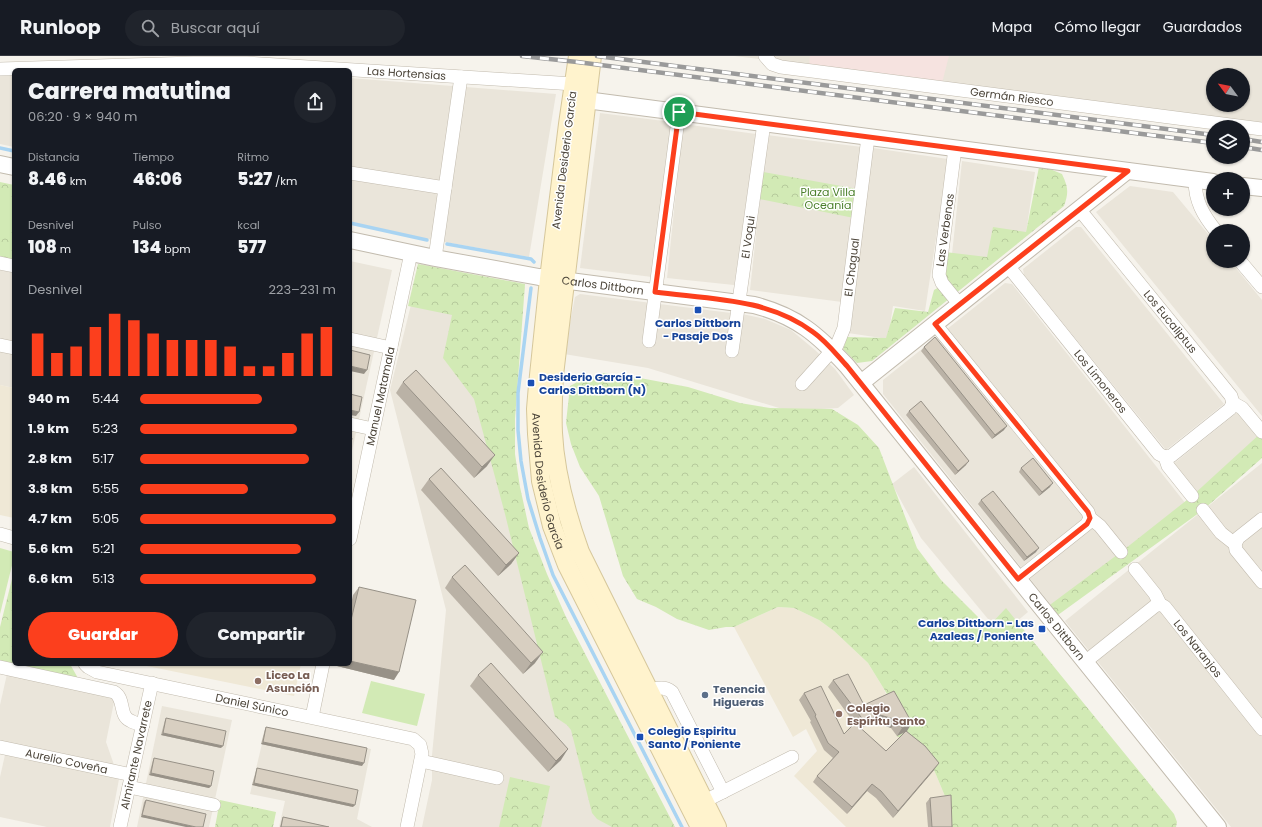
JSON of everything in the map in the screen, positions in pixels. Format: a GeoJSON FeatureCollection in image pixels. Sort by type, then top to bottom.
{"type":"FeatureCollection","features":[{"type":"Feature","properties":{"kind":"main road","name":"Avenida Desiderio García"},"geometry":{"type":"LineString","coordinates":[[578,56],[574,84],[557,280],[554,375],[545,433],[571,528],[621,654],[698,805],[717,827]]}},
{"type":"Feature","properties":{"kind":"main road","name":"Avenida Desiderio García"},"geometry":{"type":"LineString","coordinates":[[557,280],[592,56]]}},
{"type":"Feature","properties":{"kind":"main road","name":"Avenida Desiderio García"},"geometry":{"type":"LineString","coordinates":[[698,805],[700,827]]}},
{"type":"Feature","properties":{"kind":"street","name":"Germán Riesco"},"geometry":{"type":"LineString","coordinates":[[766,56],[772,64],[788,68],[1262,129]]}},
{"type":"Feature","properties":{"kind":"street","name":"Las Hortensias"},"geometry":{"type":"LineString","coordinates":[[108,68],[247,62],[333,68]]}},
{"type":"Feature","properties":{"kind":"street","name":"Las Hortensias"},"geometry":{"type":"LineString","coordinates":[[0,69],[12,69]]}},
{"type":"Feature","properties":{"kind":"street","name":"Las Hortensias"},"geometry":{"type":"LineString","coordinates":[[352,69],[574,84]]}},
{"type":"Feature","properties":{"kind":"street"},"geometry":{"type":"LineString","coordinates":[[435,258],[461,77]]}},
{"type":"Feature","properties":{"kind":"street"},"geometry":{"type":"LineString","coordinates":[[586,100],[1206,181]]}},
{"type":"Feature","properties":{"kind":"street"},"geometry":{"type":"LineString","coordinates":[[650,341],[679,112]]}},
{"type":"Feature","properties":{"kind":"street","name":"El Voqui"},"geometry":{"type":"LineString","coordinates":[[732,351],[764,123]]}},
{"type":"Feature","properties":{"kind":"street","name":"El Chagual"},"geometry":{"type":"LineString","coordinates":[[802,384],[840,340],[844,328],[868,137]]}},
{"type":"Feature","properties":{"kind":"street","name":"Las Verbenas"},"geometry":{"type":"LineString","coordinates":[[956,148],[939,272],[941,281],[960,305]]}},
{"type":"Feature","properties":{"kind":"street"},"geometry":{"type":"LineString","coordinates":[[0,164],[12,167]]}},
{"type":"Feature","properties":{"kind":"street"},"geometry":{"type":"LineString","coordinates":[[861,383],[1128,171]]}},
{"type":"Feature","properties":{"kind":"street"},"geometry":{"type":"LineString","coordinates":[[352,173],[445,188]]}},
{"type":"Feature","properties":{"kind":"street"},"geometry":{"type":"LineString","coordinates":[[1195,180],[1198,203],[1210,224]]}},
{"type":"Feature","properties":{"kind":"street"},"geometry":{"type":"LineString","coordinates":[[1250,187],[1262,188]]}},
{"type":"Feature","properties":{"kind":"street","name":"Los Eucaliptus"},"geometry":{"type":"LineString","coordinates":[[1079,209],[1231,396],[1233,403],[1242,408],[1262,432]]}},
{"type":"Feature","properties":{"kind":"street","name":"Carlos Dittborn"},"geometry":{"type":"LineString","coordinates":[[352,240],[435,258],[557,280],[739,303],[767,308],[791,318],[813,332],[832,350],[861,383],[1218,827]]}},
{"type":"Feature","properties":{"kind":"street","name":"Manuel Matamala"},"geometry":{"type":"LineString","coordinates":[[353,512],[373,429],[411,253]]}},
{"type":"Feature","properties":{"kind":"street"},"geometry":{"type":"LineString","coordinates":[[0,263],[12,266]]}},
{"type":"Feature","properties":{"kind":"street"},"geometry":{"type":"LineString","coordinates":[[1250,265],[1262,270]]}},
{"type":"Feature","properties":{"kind":"street","name":"Los Limoneros"},"geometry":{"type":"LineString","coordinates":[[1008,266],[1159,454],[1164,457],[1168,466],[1192,496]]}},
{"type":"Feature","properties":{"kind":"street"},"geometry":{"type":"LineString","coordinates":[[1247,268],[1262,287]]}},
{"type":"Feature","properties":{"kind":"street"},"geometry":{"type":"LineString","coordinates":[[935,324],[1088,512],[1090,518],[1100,526],[1121,552]]}},
{"type":"Feature","properties":{"kind":"street"},"geometry":{"type":"LineString","coordinates":[[352,339],[391,348]]}},
{"type":"Feature","properties":{"kind":"street"},"geometry":{"type":"LineString","coordinates":[[0,345],[12,348]]}},
{"type":"Feature","properties":{"kind":"street"},"geometry":{"type":"LineString","coordinates":[[1164,457],[1171,456],[1230,409],[1233,403]]}},
{"type":"Feature","properties":{"kind":"street"},"geometry":{"type":"LineString","coordinates":[[352,424],[373,429]]}},
{"type":"Feature","properties":{"kind":"street"},"geometry":{"type":"LineString","coordinates":[[1203,510],[1221,533],[1235,544]]}},
{"type":"Feature","properties":{"kind":"street"},"geometry":{"type":"LineString","coordinates":[[1018,579],[1087,524],[1090,518]]}},
{"type":"Feature","properties":{"kind":"street"},"geometry":{"type":"LineString","coordinates":[[1262,519],[1238,538],[1235,544],[1236,550],[1262,582]]}},
{"type":"Feature","properties":{"kind":"street"},"geometry":{"type":"LineString","coordinates":[[0,534],[12,537]]}},
{"type":"Feature","properties":{"kind":"street","name":"Los Naranjos"},"geometry":{"type":"LineString","coordinates":[[1135,569],[1155,594],[1160,604],[1165,607],[1262,729]]}},
{"type":"Feature","properties":{"kind":"street"},"geometry":{"type":"LineString","coordinates":[[1085,662],[1155,606],[1160,604]]}},
{"type":"Feature","properties":{"kind":"street","name":"Daniel Súnico"},"geometry":{"type":"LineString","coordinates":[[86,666],[97,672],[413,739],[420,745],[422,754],[421,761]]}},
{"type":"Feature","properties":{"kind":"street"},"geometry":{"type":"LineString","coordinates":[[312,717],[323,666]]}},
{"type":"Feature","properties":{"kind":"street"},"geometry":{"type":"LineString","coordinates":[[0,667],[114,692],[121,699],[123,713],[127,719],[143,725]]}},
{"type":"Feature","properties":{"kind":"street","name":"Almirante Navarrete"},"geometry":{"type":"LineString","coordinates":[[120,827],[152,683]]}},
{"type":"Feature","properties":{"kind":"street"},"geometry":{"type":"LineString","coordinates":[[642,695],[661,688],[665,688],[672,692],[723,792]]}},
{"type":"Feature","properties":{"kind":"street","name":"Aurelio Coveña"},"geometry":{"type":"LineString","coordinates":[[0,747],[131,781],[214,805]]}},
{"type":"Feature","properties":{"kind":"street"},"geometry":{"type":"LineString","coordinates":[[698,805],[792,757]]}},
{"type":"Feature","properties":{"kind":"street"},"geometry":{"type":"LineString","coordinates":[[407,827],[421,761],[497,778]]}},
{"type":"Feature","properties":{"kind":"shaded area"},"geometry":{"type":"Polygon","coordinates":[[[734,56],[1262,56],[1262,123],[1250,121],[1250,120],[1239,120],[734,56]]]}},
{"type":"Feature","properties":{"kind":"shaded area"},"geometry":{"type":"Polygon","coordinates":[[[810,56],[949,56],[942,83],[809,65],[810,56]]]}},
{"type":"Feature","properties":{"kind":"shaded area"},"geometry":{"type":"Polygon","coordinates":[[[0,76],[12,76],[12,147],[0,144],[0,76]]]}},
{"type":"Feature","properties":{"kind":"shaded area"},"geometry":{"type":"Polygon","coordinates":[[[352,78],[556,94],[529,257],[428,239],[352,222],[352,78]]]}},
{"type":"Feature","properties":{"kind":"shaded area"},"geometry":{"type":"Polygon","coordinates":[[[600,113],[672,122],[652,277],[580,268],[600,113]]]}},
{"type":"Feature","properties":{"kind":"shaded area"},"geometry":{"type":"Polygon","coordinates":[[[683,124],[756,134],[734,285],[667,278],[683,124]]]}},
{"type":"Feature","properties":{"kind":"shaded area"},"geometry":{"type":"Polygon","coordinates":[[[767,135],[862,147],[842,302],[750,290],[767,135]]]}},
{"type":"Feature","properties":{"kind":"shaded area"},"geometry":{"type":"Polygon","coordinates":[[[873,148],[948,159],[925,311],[893,306],[888,339],[848,333],[873,148]]]}},
{"type":"Feature","properties":{"kind":"shaded area"},"geometry":{"type":"Polygon","coordinates":[[[962,161],[1035,172],[1026,233],[993,229],[989,258],[952,254],[962,161]]]}},
{"type":"Feature","properties":{"kind":"shaded area"},"geometry":{"type":"Polygon","coordinates":[[[1130,186],[1173,192],[1206,232],[1206,268],[1236,268],[1262,300],[1262,416],[1096,212],[1130,186]]]}},
{"type":"Feature","properties":{"kind":"shaded area"},"geometry":{"type":"Polygon","coordinates":[[[1076,227],[1081,227],[1224,404],[1166,450],[1024,275],[1023,269],[1076,227]]]}},
{"type":"Feature","properties":{"kind":"shaded area"},"geometry":{"type":"Polygon","coordinates":[[[352,261],[392,270],[352,451],[352,261]]]}},
{"type":"Feature","properties":{"kind":"shaded area"},"geometry":{"type":"Polygon","coordinates":[[[421,264],[525,287],[504,393],[525,538],[672,827],[422,827],[432,780],[432,755],[446,610],[390,390],[421,264]]]}},
{"type":"Feature","properties":{"kind":"shaded area"},"geometry":{"type":"Polygon","coordinates":[[[0,270],[12,273],[12,388],[0,385],[0,270]]]}},
{"type":"Feature","properties":{"kind":"shaded area"},"geometry":{"type":"Polygon","coordinates":[[[1005,283],[1012,284],[1186,504],[1055,610],[883,394],[883,380],[1005,283]]]}},
{"type":"Feature","properties":{"kind":"shaded area"},"geometry":{"type":"Polygon","coordinates":[[[580,294],[747,315],[765,319],[791,330],[815,350],[835,369],[854,395],[838,408],[789,411],[648,368],[564,354],[575,297],[580,294]]]}},
{"type":"Feature","properties":{"kind":"shaded area"},"geometry":{"type":"Polygon","coordinates":[[[0,385],[12,388],[12,518],[0,515],[0,385]]]}},
{"type":"Feature","properties":{"kind":"shaded area"},"geometry":{"type":"Polygon","coordinates":[[[1239,411],[1262,440],[1196,496],[1172,465],[1239,411]]]}},
{"type":"Feature","properties":{"kind":"shaded area"},"geometry":{"type":"Polygon","coordinates":[[[1262,463],[1262,827],[1231,827],[1065,621],[1262,463]]]}},
{"type":"Feature","properties":{"kind":"shaded area"},"geometry":{"type":"Polygon","coordinates":[[[914,467],[1028,612],[1009,628],[988,619],[921,538],[892,484],[914,467]]]}},
{"type":"Feature","properties":{"kind":"shaded area","name":"Colegio Espíritu Santo"},"geometry":{"type":"Polygon","coordinates":[[[778,607],[794,608],[819,620],[834,631],[868,663],[884,689],[902,738],[934,770],[947,801],[948,827],[846,827],[794,776],[817,751],[806,729],[793,737],[734,627],[778,607]]]}},
{"type":"Feature","properties":{"kind":"shaded area","name":"Liceo La Asunción"},"geometry":{"type":"Polygon","coordinates":[[[147,666],[301,666],[294,696],[147,666]]]}},
{"type":"Feature","properties":{"kind":"shaded area"},"geometry":{"type":"Polygon","coordinates":[[[7,674],[115,697],[106,742],[119,779],[110,827],[47,827],[0,817],[0,777],[7,746],[0,744],[0,705],[7,674]]]}},
{"type":"Feature","properties":{"kind":"shaded area"},"geometry":{"type":"Polygon","coordinates":[[[162,706],[232,720],[209,827],[137,827],[162,706]]]}},
{"type":"Feature","properties":{"kind":"shaded area"},"geometry":{"type":"Polygon","coordinates":[[[266,727],[371,749],[357,819],[372,827],[279,827],[285,801],[250,794],[266,727]]]}},
{"type":"Feature","properties":{"kind":"green space"},"geometry":{"type":"Polygon","coordinates":[[[1039,167],[1045,167],[1062,174],[1067,190],[1067,197],[1064,206],[872,361],[857,363],[843,349],[847,337],[886,338],[895,308],[928,312],[934,290],[941,286],[944,276],[945,252],[987,257],[993,227],[1026,232],[1039,167]]]}},
{"type":"Feature","properties":{"kind":"green space","name":"Plaza Villa Oceanía"},"geometry":{"type":"Polygon","coordinates":[[[753,170],[858,189],[854,218],[749,197],[753,170]]]}},
{"type":"Feature","properties":{"kind":"green space"},"geometry":{"type":"Polygon","coordinates":[[[0,182],[12,185],[12,260],[0,257],[0,182]]]}},
{"type":"Feature","properties":{"kind":"green space"},"geometry":{"type":"Polygon","coordinates":[[[2,195],[12,200],[12,231],[0,225],[0,198],[2,195]]]}},
{"type":"Feature","properties":{"kind":"green space"},"geometry":{"type":"Polygon","coordinates":[[[418,264],[525,284],[515,419],[515,454],[520,487],[529,528],[566,617],[675,827],[612,827],[597,819],[592,813],[571,730],[567,725],[555,717],[505,514],[474,399],[443,358],[452,315],[408,306],[418,264]]]}},
{"type":"Feature","properties":{"kind":"green space"},"geometry":{"type":"Polygon","coordinates":[[[604,373],[688,387],[740,403],[770,408],[832,409],[858,425],[879,448],[917,548],[941,580],[988,627],[1006,608],[1174,814],[1177,822],[1176,827],[948,827],[947,801],[934,770],[920,753],[902,738],[896,736],[907,731],[868,663],[834,631],[819,620],[794,608],[778,607],[734,627],[709,630],[677,619],[656,607],[637,599],[623,576],[599,496],[580,467],[571,444],[566,423],[570,386],[581,380],[604,373]]]}},
{"type":"Feature","properties":{"kind":"green space"},"geometry":{"type":"Polygon","coordinates":[[[1262,432],[1262,458],[1203,510],[1051,620],[1043,610],[1121,552],[1192,496],[1262,432]]]}},
{"type":"Feature","properties":{"kind":"green space"},"geometry":{"type":"Polygon","coordinates":[[[0,548],[12,551],[12,565],[0,614],[0,548]]]}},
{"type":"Feature","properties":{"kind":"green space"},"geometry":{"type":"Polygon","coordinates":[[[12,579],[12,665],[0,662],[0,627],[12,579]]]}},
{"type":"Feature","properties":{"kind":"green space"},"geometry":{"type":"Polygon","coordinates":[[[18,666],[71,666],[79,680],[18,666]]]}},
{"type":"Feature","properties":{"kind":"green space"},"geometry":{"type":"Polygon","coordinates":[[[371,681],[425,694],[417,726],[362,713],[371,681]]]}},
{"type":"Feature","properties":{"kind":"green space"},"geometry":{"type":"Polygon","coordinates":[[[510,777],[550,786],[541,827],[499,827],[510,777]]]}},
{"type":"Feature","properties":{"kind":"green space"},"geometry":{"type":"Polygon","coordinates":[[[220,800],[276,812],[273,827],[215,827],[220,800]]]}},
{"type":"Feature","properties":{"kind":"building"},"geometry":{"type":"Polygon","coordinates":[[[935,337],[1007,426],[995,435],[924,347],[935,337]]]}},
{"type":"Feature","properties":{"kind":"building"},"geometry":{"type":"Polygon","coordinates":[[[352,350],[370,355],[367,370],[352,366],[352,350]]]}},
{"type":"Feature","properties":{"kind":"building"},"geometry":{"type":"Polygon","coordinates":[[[416,370],[495,455],[482,467],[403,382],[416,370]]]}},
{"type":"Feature","properties":{"kind":"building"},"geometry":{"type":"Polygon","coordinates":[[[352,394],[362,397],[359,412],[352,410],[352,394]]]}},
{"type":"Feature","properties":{"kind":"building"},"geometry":{"type":"Polygon","coordinates":[[[921,401],[969,461],[958,471],[909,411],[921,401]]]}},
{"type":"Feature","properties":{"kind":"building"},"geometry":{"type":"Polygon","coordinates":[[[1033,458],[1053,483],[1042,492],[1021,468],[1033,458]]]}},
{"type":"Feature","properties":{"kind":"building"},"geometry":{"type":"Polygon","coordinates":[[[441,468],[519,553],[506,565],[429,479],[441,468]]]}},
{"type":"Feature","properties":{"kind":"building"},"geometry":{"type":"Polygon","coordinates":[[[993,491],[1039,548],[1027,557],[981,500],[993,491]]]}},
{"type":"Feature","properties":{"kind":"building"},"geometry":{"type":"Polygon","coordinates":[[[465,565],[543,652],[531,663],[452,577],[465,565]]]}},
{"type":"Feature","properties":{"kind":"building"},"geometry":{"type":"Polygon","coordinates":[[[359,587],[416,600],[399,672],[352,661],[352,616],[359,587]]]}},
{"type":"Feature","properties":{"kind":"building"},"geometry":{"type":"Polygon","coordinates":[[[491,663],[568,749],[556,761],[478,675],[491,663]]]}},
{"type":"Feature","properties":{"kind":"building"},"geometry":{"type":"Polygon","coordinates":[[[848,674],[864,705],[894,691],[912,723],[902,728],[897,720],[880,715],[864,721],[833,680],[848,674]]]}},
{"type":"Feature","properties":{"kind":"building"},"geometry":{"type":"Polygon","coordinates":[[[821,686],[844,734],[855,723],[886,751],[906,731],[925,746],[939,763],[898,811],[881,791],[872,784],[852,807],[817,776],[839,752],[828,743],[815,716],[816,715],[804,693],[821,686]]]}},
{"type":"Feature","properties":{"kind":"building"},"geometry":{"type":"Polygon","coordinates":[[[166,718],[226,731],[223,746],[163,733],[166,718]]]}},
{"type":"Feature","properties":{"kind":"building"},"geometry":{"type":"Polygon","coordinates":[[[266,727],[367,748],[364,763],[263,742],[266,727]]]}},
{"type":"Feature","properties":{"kind":"building"},"geometry":{"type":"Polygon","coordinates":[[[154,758],[214,771],[211,786],[151,773],[154,758]]]}},
{"type":"Feature","properties":{"kind":"building"},"geometry":{"type":"Polygon","coordinates":[[[257,768],[358,790],[355,805],[254,783],[257,768]]]}},
{"type":"Feature","properties":{"kind":"building"},"geometry":{"type":"Polygon","coordinates":[[[951,795],[952,827],[932,827],[930,798],[951,795]]]}},
{"type":"Feature","properties":{"kind":"building"},"geometry":{"type":"Polygon","coordinates":[[[146,800],[206,814],[203,827],[196,827],[142,815],[146,800]]]}},
{"type":"Feature","properties":{"kind":"building"},"geometry":{"type":"Polygon","coordinates":[[[283,817],[329,827],[281,827],[283,817]]]}},
{"type":"Feature","properties":{"kind":"waterway"},"geometry":{"type":"LineString","coordinates":[[0,148],[12,151]]}},
{"type":"Feature","properties":{"kind":"waterway"},"geometry":{"type":"LineString","coordinates":[[352,223],[427,240]]}},
{"type":"Feature","properties":{"kind":"waterway"},"geometry":{"type":"LineString","coordinates":[[447,244],[531,259],[534,262]]}},
{"type":"Feature","properties":{"kind":"waterway"},"geometry":{"type":"LineString","coordinates":[[531,288],[518,393],[518,430],[521,461],[528,499],[553,575],[682,827]]}},
{"type":"Feature","properties":{"kind":"railway"},"geometry":{"type":"LineString","coordinates":[[522,56],[1206,142]]}},
{"type":"Feature","properties":{"kind":"railway"},"geometry":{"type":"LineString","coordinates":[[597,56],[1206,134]]}},
{"type":"Feature","properties":{"kind":"railway"},"geometry":{"type":"LineString","coordinates":[[1250,140],[1262,142]]}},
{"type":"Feature","properties":{"kind":"railway"},"geometry":{"type":"LineString","coordinates":[[1250,148],[1262,150]]}},
{"type":"Feature","properties":{"kind":"place","name":"Carlos Dittborn - Pasaje Dos"},"geometry":{"type":"Point","coordinates":[698,310]}},
{"type":"Feature","properties":{"kind":"place","name":"Desiderio García - Carlos Dittborn (N)"},"geometry":{"type":"Point","coordinates":[531,383]}},
{"type":"Feature","properties":{"kind":"place","name":"Carlos Dittborn - Las Azaleas / Poniente"},"geometry":{"type":"Point","coordinates":[1042,629]}},
{"type":"Feature","properties":{"kind":"place","name":"Liceo La Asunción"},"geometry":{"type":"Point","coordinates":[258,681]}},
{"type":"Feature","properties":{"kind":"place","name":"Tenencia Higueras"},"geometry":{"type":"Point","coordinates":[705,695]}},
{"type":"Feature","properties":{"kind":"place","name":"Colegio Espíritu Santo"},"geometry":{"type":"Point","coordinates":[839,714]}},
{"type":"Feature","properties":{"kind":"place","name":"Colegio Espiritu Santo / Poniente"},"geometry":{"type":"Point","coordinates":[640,737]}},
{"type":"Feature","properties":{"kind":"route"},"geometry":{"type":"LineString","coordinates":[[679,112],[1128,171],[935,324],[1088,512],[1090,518],[1087,524],[1018,579],[847,366],[813,332],[791,318],[767,308],[655,292],[679,112]]}}]}
